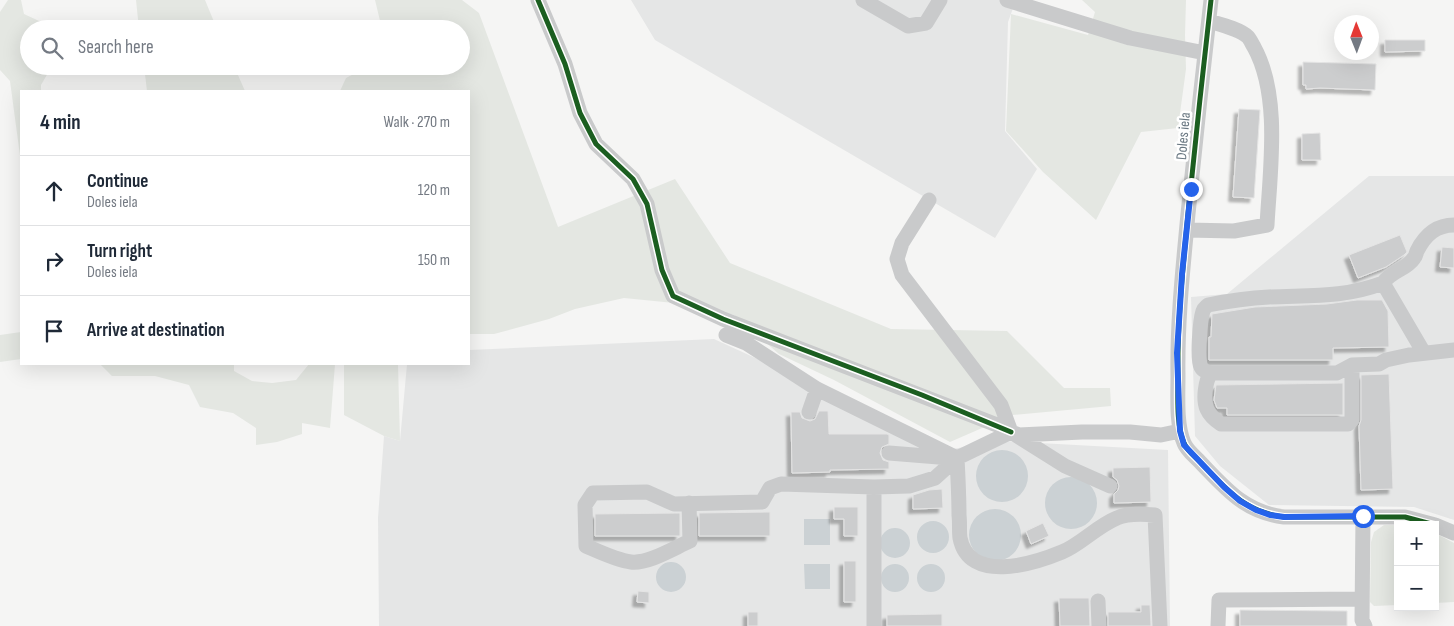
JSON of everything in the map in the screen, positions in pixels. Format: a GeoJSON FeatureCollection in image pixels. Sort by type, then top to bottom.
{"type":"FeatureCollection","features":[{"type":"Feature","properties":{"kind":"street"},"geometry":{"type":"LineString","coordinates":[[538,0],[565,64],[580,114],[596,144],[633,179],[647,204],[662,270],[673,296],[723,319],[922,395],[1019,435],[1082,432],[1130,432],[1161,435],[1180,431]]}},
{"type":"Feature","properties":{"kind":"street"},"geometry":{"type":"LineString","coordinates":[[863,0],[908,26],[926,23],[940,0]]}},
{"type":"Feature","properties":{"kind":"street"},"geometry":{"type":"LineString","coordinates":[[1007,0],[1130,38],[1205,53]]}},
{"type":"Feature","properties":{"kind":"street","name":"Doles iela"},"geometry":{"type":"LineString","coordinates":[[1211,0],[1182,274],[1177,353],[1180,431],[1184,445],[1240,501],[1270,515],[1284,517],[1405,517],[1420,521]]}},
{"type":"Feature","properties":{"kind":"street"},"geometry":{"type":"LineString","coordinates":[[1187,230],[1234,231],[1267,225],[1272,137],[1267,86],[1260,59],[1248,37],[1209,21]]}},
{"type":"Feature","properties":{"kind":"street"},"geometry":{"type":"LineString","coordinates":[[929,200],[902,244],[897,259],[902,275],[1001,405],[1011,432],[1065,466],[1110,486]]}},
{"type":"Feature","properties":{"kind":"street"},"geometry":{"type":"LineString","coordinates":[[1454,225],[1444,225],[1434,230],[1425,238],[1414,258],[1402,268],[1388,274],[1383,282],[1369,288],[1330,296],[1260,297],[1208,305],[1204,310],[1202,321],[1200,366],[1211,373],[1337,373],[1352,365],[1379,364],[1386,360],[1454,350]]}},
{"type":"Feature","properties":{"kind":"street"},"geometry":{"type":"LineString","coordinates":[[1383,282],[1424,353]]}},
{"type":"Feature","properties":{"kind":"street"},"geometry":{"type":"LineString","coordinates":[[726,335],[746,343],[817,389],[958,458]]}},
{"type":"Feature","properties":{"kind":"street"},"geometry":{"type":"LineString","coordinates":[[1211,373],[1207,378],[1206,407],[1213,419],[1221,424],[1348,424],[1352,420],[1352,365]]}},
{"type":"Feature","properties":{"kind":"street"},"geometry":{"type":"LineString","coordinates":[[809,412],[817,389]]}},
{"type":"Feature","properties":{"kind":"street"},"geometry":{"type":"LineString","coordinates":[[689,503],[690,540],[647,560],[632,562],[602,554],[586,546],[585,505],[593,493],[647,492],[674,504],[689,503],[762,502],[770,488],[809,479],[874,487],[909,486],[936,478],[958,458],[1011,432]]}},
{"type":"Feature","properties":{"kind":"street"},"geometry":{"type":"LineString","coordinates":[[889,453],[958,458]]}},
{"type":"Feature","properties":{"kind":"street"},"geometry":{"type":"LineString","coordinates":[[958,458],[960,538],[966,553],[978,564],[996,568],[1019,566],[1064,552],[1119,516],[1136,514],[1155,515],[1160,626]]}},
{"type":"Feature","properties":{"kind":"street"},"geometry":{"type":"LineString","coordinates":[[874,487],[874,626]]}},
{"type":"Feature","properties":{"kind":"street"},"geometry":{"type":"LineString","coordinates":[[1363,516],[1362,620],[1365,626]]}},
{"type":"Feature","properties":{"kind":"street","name":"Doles iela"},"geometry":{"type":"LineString","coordinates":[[1439,527],[1454,533]]}},
{"type":"Feature","properties":{"kind":"street"},"geometry":{"type":"LineString","coordinates":[[1218,626],[1219,600],[1362,599]]}},
{"type":"Feature","properties":{"kind":"street"},"geometry":{"type":"LineString","coordinates":[[1098,601],[1099,626]]}},
{"type":"Feature","properties":{"kind":"shaded area"},"geometry":{"type":"Polygon","coordinates":[[[8,0],[21,0],[24,14],[37,20],[20,20],[20,75],[47,75],[41,85],[41,90],[20,90],[20,156],[10,81],[0,70],[0,12],[8,0]]]}},
{"type":"Feature","properties":{"kind":"shaded area"},"geometry":{"type":"Polygon","coordinates":[[[136,0],[205,0],[213,20],[138,20],[136,0]]]}},
{"type":"Feature","properties":{"kind":"shaded area"},"geometry":{"type":"Polygon","coordinates":[[[375,0],[462,0],[479,13],[558,227],[675,179],[730,263],[891,329],[1007,331],[1064,388],[1110,388],[1111,406],[1012,415],[950,442],[834,380],[779,354],[734,315],[684,304],[624,298],[575,309],[549,319],[494,334],[470,334],[470,90],[340,90],[346,78],[352,75],[470,75],[470,20],[380,20],[375,0]]]}},
{"type":"Feature","properties":{"kind":"shaded area"},"geometry":{"type":"Polygon","coordinates":[[[631,0],[1016,0],[1008,22],[1005,131],[1037,169],[995,238],[655,40],[631,0]]]}},
{"type":"Feature","properties":{"kind":"shaded area"},"geometry":{"type":"Polygon","coordinates":[[[1082,0],[1186,0],[1186,69],[1178,128],[1141,132],[1096,220],[1043,172],[1006,131],[1011,14],[1088,35],[1095,12],[1082,0]]]}},
{"type":"Feature","properties":{"kind":"shaded area"},"geometry":{"type":"Polygon","coordinates":[[[145,75],[238,75],[245,90],[147,90],[145,75]]]}},
{"type":"Feature","properties":{"kind":"shaded area"},"geometry":{"type":"Polygon","coordinates":[[[1369,176],[1454,176],[1454,520],[1414,507],[1269,505],[1220,466],[1195,436],[1191,297],[1227,294],[1369,176]]]}},
{"type":"Feature","properties":{"kind":"shaded area"},"geometry":{"type":"Polygon","coordinates":[[[20,332],[20,359],[0,362],[0,335],[20,332]]]}},
{"type":"Feature","properties":{"kind":"shaded area"},"geometry":{"type":"Polygon","coordinates":[[[714,339],[952,449],[1004,441],[1168,450],[1170,626],[379,626],[378,518],[384,436],[400,441],[407,365],[470,365],[470,350],[714,339]]]}},
{"type":"Feature","properties":{"kind":"shaded area"},"geometry":{"type":"Polygon","coordinates":[[[101,365],[234,365],[234,371],[252,381],[272,383],[296,380],[308,365],[335,365],[330,428],[302,423],[302,434],[277,442],[256,445],[256,428],[233,413],[200,407],[189,385],[155,376],[112,376],[101,365]]]}},
{"type":"Feature","properties":{"kind":"shaded area"},"geometry":{"type":"Polygon","coordinates":[[[344,365],[398,365],[400,441],[384,436],[344,415],[344,365]]]}},
{"type":"Feature","properties":{"kind":"shaded area"},"geometry":{"type":"Polygon","coordinates":[[[997,450],[1007,450],[1021,457],[1028,471],[1028,481],[1021,495],[1007,502],[997,502],[987,498],[980,491],[976,481],[976,471],[980,461],[987,454],[997,450]]]}},
{"type":"Feature","properties":{"kind":"shaded area"},"geometry":{"type":"Polygon","coordinates":[[[1071,477],[1081,479],[1089,485],[1095,493],[1097,503],[1095,513],[1089,521],[1081,527],[1071,529],[1061,527],[1053,521],[1047,513],[1045,503],[1047,493],[1053,485],[1061,479],[1071,477]]]}},
{"type":"Feature","properties":{"kind":"shaded area"},"geometry":{"type":"Polygon","coordinates":[[[995,509],[1005,511],[1013,517],[1019,525],[1021,535],[1019,545],[1013,553],[1005,559],[995,561],[985,559],[977,553],[971,545],[969,535],[971,525],[977,517],[985,511],[995,509]]]}},
{"type":"Feature","properties":{"kind":"shaded area"},"geometry":{"type":"Polygon","coordinates":[[[804,519],[830,519],[830,545],[804,545],[804,519]]]}},
{"type":"Feature","properties":{"kind":"shaded area"},"geometry":{"type":"Polygon","coordinates":[[[933,521],[945,525],[949,537],[945,549],[933,553],[921,549],[917,537],[921,525],[933,521]]]}},
{"type":"Feature","properties":{"kind":"shaded area"},"geometry":{"type":"Polygon","coordinates":[[[1384,525],[1394,525],[1394,605],[1374,606],[1370,602],[1371,542],[1374,532],[1384,525]]]}},
{"type":"Feature","properties":{"kind":"shaded area"},"geometry":{"type":"Polygon","coordinates":[[[895,528],[901,529],[909,537],[909,549],[901,557],[895,558],[889,557],[881,549],[880,543],[881,537],[889,529],[895,528]]]}},
{"type":"Feature","properties":{"kind":"shaded area"},"geometry":{"type":"Polygon","coordinates":[[[1439,535],[1454,543],[1454,602],[1439,603],[1439,535]]]}},
{"type":"Feature","properties":{"kind":"shaded area"},"geometry":{"type":"Polygon","coordinates":[[[671,562],[682,566],[686,577],[682,588],[671,592],[660,588],[656,577],[660,566],[671,562]]]}},
{"type":"Feature","properties":{"kind":"shaded area"},"geometry":{"type":"Polygon","coordinates":[[[804,564],[830,564],[830,589],[805,589],[804,564]]]}},
{"type":"Feature","properties":{"kind":"shaded area"},"geometry":{"type":"Polygon","coordinates":[[[895,564],[905,568],[909,578],[905,588],[895,592],[885,588],[881,578],[885,568],[895,564]]]}},
{"type":"Feature","properties":{"kind":"shaded area"},"geometry":{"type":"Polygon","coordinates":[[[931,564],[941,568],[945,578],[941,588],[931,592],[921,588],[917,578],[921,568],[931,564]]]}},
{"type":"Feature","properties":{"kind":"building"},"geometry":{"type":"Polygon","coordinates":[[[1385,40],[1425,40],[1425,51],[1385,52],[1385,40]]]}},
{"type":"Feature","properties":{"kind":"building"},"geometry":{"type":"Polygon","coordinates":[[[1303,62],[1376,64],[1375,90],[1306,89],[1306,85],[1303,85],[1303,62]]]}},
{"type":"Feature","properties":{"kind":"building"},"geometry":{"type":"Polygon","coordinates":[[[1239,109],[1260,110],[1254,198],[1233,197],[1239,109]]]}},
{"type":"Feature","properties":{"kind":"building"},"geometry":{"type":"Polygon","coordinates":[[[1320,133],[1321,160],[1302,160],[1302,134],[1320,133]]]}},
{"type":"Feature","properties":{"kind":"building"},"geometry":{"type":"Polygon","coordinates":[[[1400,235],[1407,252],[1386,267],[1358,278],[1349,255],[1400,235]]]}},
{"type":"Feature","properties":{"kind":"building"},"geometry":{"type":"Polygon","coordinates":[[[1442,247],[1454,248],[1454,268],[1440,267],[1442,247]]]}},
{"type":"Feature","properties":{"kind":"building"},"geometry":{"type":"Polygon","coordinates":[[[1357,300],[1382,300],[1388,311],[1389,347],[1333,348],[1333,360],[1209,360],[1212,314],[1255,307],[1327,304],[1357,300]]]}},
{"type":"Feature","properties":{"kind":"building"},"geometry":{"type":"Polygon","coordinates":[[[1389,374],[1393,489],[1361,490],[1359,426],[1361,420],[1361,375],[1389,374]]]}},
{"type":"Feature","properties":{"kind":"building"},"geometry":{"type":"Polygon","coordinates":[[[1343,383],[1343,415],[1227,415],[1227,408],[1217,408],[1214,400],[1216,385],[1343,383]]]}},
{"type":"Feature","properties":{"kind":"building"},"geometry":{"type":"Polygon","coordinates":[[[819,411],[828,411],[829,434],[889,435],[889,444],[882,447],[880,453],[883,460],[889,462],[889,469],[792,473],[791,412],[800,412],[802,418],[810,421],[815,419],[819,411]]]}},
{"type":"Feature","properties":{"kind":"building"},"geometry":{"type":"Polygon","coordinates":[[[1150,467],[1151,502],[1114,503],[1114,494],[1119,486],[1117,480],[1113,477],[1113,468],[1150,467]]]}},
{"type":"Feature","properties":{"kind":"building"},"geometry":{"type":"Polygon","coordinates":[[[942,489],[943,508],[913,509],[913,495],[929,490],[942,489]]]}},
{"type":"Feature","properties":{"kind":"building"},"geometry":{"type":"Polygon","coordinates":[[[834,507],[858,507],[858,536],[844,536],[844,519],[834,519],[834,507]]]}},
{"type":"Feature","properties":{"kind":"building"},"geometry":{"type":"Polygon","coordinates":[[[770,512],[770,536],[699,536],[699,513],[770,512]]]}},
{"type":"Feature","properties":{"kind":"building"},"geometry":{"type":"Polygon","coordinates":[[[680,513],[680,536],[595,536],[595,514],[680,513]]]}},
{"type":"Feature","properties":{"kind":"building"},"geometry":{"type":"Polygon","coordinates":[[[1043,523],[1049,536],[1031,544],[1026,531],[1043,523]]]}},
{"type":"Feature","properties":{"kind":"building"},"geometry":{"type":"Polygon","coordinates":[[[844,561],[856,561],[856,602],[844,602],[844,561]]]}},
{"type":"Feature","properties":{"kind":"building"},"geometry":{"type":"Polygon","coordinates":[[[638,591],[649,592],[649,603],[637,602],[638,591]]]}},
{"type":"Feature","properties":{"kind":"building"},"geometry":{"type":"Polygon","coordinates":[[[1059,598],[1089,598],[1090,626],[1060,626],[1059,598]]]}},
{"type":"Feature","properties":{"kind":"building"},"geometry":{"type":"Polygon","coordinates":[[[1141,605],[1150,605],[1151,626],[1108,626],[1108,612],[1141,612],[1141,605]]]}},
{"type":"Feature","properties":{"kind":"building"},"geometry":{"type":"Polygon","coordinates":[[[1240,610],[1347,611],[1347,626],[1240,626],[1240,610]]]}},
{"type":"Feature","properties":{"kind":"building"},"geometry":{"type":"Polygon","coordinates":[[[748,612],[758,612],[758,626],[748,626],[748,612]]]}},
{"type":"Feature","properties":{"kind":"building"},"geometry":{"type":"Polygon","coordinates":[[[942,614],[942,626],[887,626],[887,615],[942,614]]]}},
{"type":"Feature","properties":{"kind":"cycle path"},"geometry":{"type":"LineString","coordinates":[[538,0],[565,64],[580,113],[596,144],[633,179],[647,204],[662,270],[673,296],[723,319],[922,395],[1011,432]]}},
{"type":"Feature","properties":{"kind":"cycle path"},"geometry":{"type":"LineString","coordinates":[[1211,0],[1179,315],[1178,410],[1181,436],[1185,446],[1228,491],[1247,505],[1270,514],[1284,517],[1405,517],[1420,521]]}},
{"type":"Feature","properties":{"kind":"route"},"geometry":{"type":"LineString","coordinates":[[1191,189],[1182,274],[1177,353],[1180,431],[1184,445],[1224,487],[1240,501],[1256,510],[1284,517],[1363,516]]}}]}
